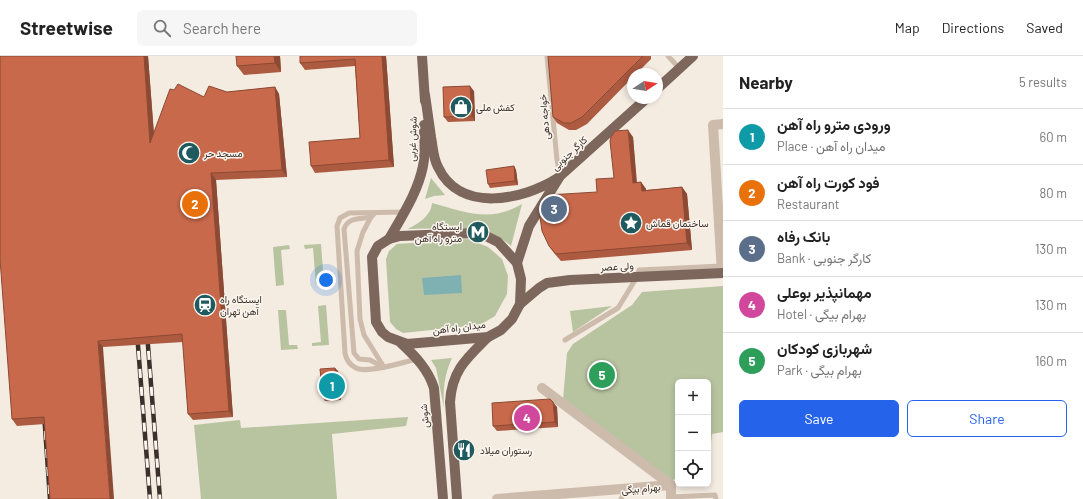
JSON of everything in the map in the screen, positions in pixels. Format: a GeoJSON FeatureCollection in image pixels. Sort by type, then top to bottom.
{"type":"FeatureCollection","features":[{"type":"Feature","properties":{"kind":"main road","name":"شوش غربی"},"geometry":{"type":"LineString","coordinates":[[389,239],[420,180],[424,164],[425,95],[422,56]]}},
{"type":"Feature","properties":{"kind":"main road"},"geometry":{"type":"LineString","coordinates":[[663,84],[693,56]]}},
{"type":"Feature","properties":{"kind":"main road"},"geometry":{"type":"LineString","coordinates":[[425,95],[434,156],[437,165],[447,181],[453,187],[463,193],[476,197],[500,198],[536,190],[560,176]]}},
{"type":"Feature","properties":{"kind":"main road","name":"کارگر جنوبی"},"geometry":{"type":"LineString","coordinates":[[518,263],[529,226],[560,176],[640,104]]}},
{"type":"Feature","properties":{"kind":"main road"},"geometry":{"type":"LineString","coordinates":[[389,239],[400,236],[476,233],[498,242],[518,263]]}},
{"type":"Feature","properties":{"kind":"main road","name":"میدان راه آهن"},"geometry":{"type":"LineString","coordinates":[[389,239],[378,246],[372,257],[376,322],[382,332],[388,337],[401,343],[407,344],[488,337],[501,330],[512,319],[520,304],[521,279],[518,263]]}},
{"type":"Feature","properties":{"kind":"main road","name":"ولی عصر"},"geometry":{"type":"LineString","coordinates":[[520,304],[538,288],[547,283],[570,280],[636,277],[723,270]]}},
{"type":"Feature","properties":{"kind":"main road"},"geometry":{"type":"LineString","coordinates":[[458,499],[450,402],[451,390],[454,380],[464,362],[488,337]]}},
{"type":"Feature","properties":{"kind":"main road","name":"شوش"},"geometry":{"type":"LineString","coordinates":[[401,343],[417,359],[431,378],[434,388],[443,499]]}},
{"type":"Feature","properties":{"kind":"street"},"geometry":{"type":"LineString","coordinates":[[723,124],[713,125],[723,270]]}},
{"type":"Feature","properties":{"kind":"street","name":"بهرام بیگی"},"geometry":{"type":"LineString","coordinates":[[542,388],[671,485]]}},
{"type":"Feature","properties":{"kind":"street"},"geometry":{"type":"LineString","coordinates":[[671,485],[671,498]]}},
{"type":"Feature","properties":{"kind":"street","name":"بهرام بیگی"},"geometry":{"type":"LineString","coordinates":[[497,499],[561,496],[671,485]]}},
{"type":"Feature","properties":{"kind":"lane","name":"خواجه دهی"},"geometry":{"type":"LineString","coordinates":[[547,56],[557,160],[560,176]]}},
{"type":"Feature","properties":{"kind":"lane"},"geometry":{"type":"LineString","coordinates":[[668,56],[680,69]]}},
{"type":"Feature","properties":{"kind":"lane"},"geometry":{"type":"LineString","coordinates":[[404,212],[349,213],[340,218],[337,226],[345,353],[346,359],[357,369],[376,369],[417,359]]}},
{"type":"Feature","properties":{"kind":"lane"},"geometry":{"type":"LineString","coordinates":[[375,213],[363,232],[357,251],[360,319],[364,335],[383,367]]}},
{"type":"Feature","properties":{"kind":"lane"},"geometry":{"type":"LineString","coordinates":[[371,218],[351,220],[345,225],[344,229],[354,354],[359,359],[370,360],[383,367]]}},
{"type":"Feature","properties":{"kind":"lane"},"geometry":{"type":"LineString","coordinates":[[565,340],[618,308],[636,277]]}},
{"type":"Feature","properties":{"kind":"lane"},"geometry":{"type":"LineString","coordinates":[[621,499],[626,489]]}},
{"type":"Feature","properties":{"kind":"lane"},"geometry":{"type":"LineString","coordinates":[[671,498],[715,495],[716,499]]}},
{"type":"Feature","properties":{"kind":"green space"},"geometry":{"type":"Polygon","coordinates":[[[431,178],[445,195],[425,199],[431,178]]]}},
{"type":"Feature","properties":{"kind":"green space"},"geometry":{"type":"Polygon","coordinates":[[[432,203],[455,210],[477,214],[499,213],[510,210],[522,204],[511,246],[500,238],[489,233],[476,230],[462,228],[408,229],[420,222],[427,215],[432,203]]]}},
{"type":"Feature","properties":{"kind":"green space"},"geometry":{"type":"Polygon","coordinates":[[[468,239],[488,247],[502,259],[508,276],[507,294],[495,316],[480,325],[403,333],[396,329],[390,322],[386,259],[389,251],[397,244],[468,239]]]}},
{"type":"Feature","properties":{"kind":"green space"},"geometry":{"type":"Polygon","coordinates":[[[321,244],[324,283],[316,284],[313,248],[305,249],[304,245],[321,244]]]}},
{"type":"Feature","properties":{"kind":"green space"},"geometry":{"type":"Polygon","coordinates":[[[289,245],[290,249],[281,250],[284,285],[276,286],[273,247],[289,245]]]}},
{"type":"Feature","properties":{"kind":"green space"},"geometry":{"type":"Polygon","coordinates":[[[723,286],[723,432],[712,434],[711,442],[711,379],[675,379],[675,479],[670,483],[563,400],[567,353],[573,344],[632,305],[642,292],[723,286]]]}},
{"type":"Feature","properties":{"kind":"green space"},"geometry":{"type":"Polygon","coordinates":[[[326,305],[329,345],[312,346],[312,343],[321,342],[318,306],[326,305]]]}},
{"type":"Feature","properties":{"kind":"green space"},"geometry":{"type":"Polygon","coordinates":[[[612,306],[573,332],[570,311],[612,306]]]}},
{"type":"Feature","properties":{"kind":"green space"},"geometry":{"type":"Polygon","coordinates":[[[278,310],[286,310],[289,345],[297,345],[298,349],[281,350],[278,310]]]}},
{"type":"Feature","properties":{"kind":"green space"},"geometry":{"type":"Polygon","coordinates":[[[452,358],[447,370],[444,408],[436,368],[431,360],[452,358]]]}},
{"type":"Feature","properties":{"kind":"green space"},"geometry":{"type":"Polygon","coordinates":[[[408,417],[406,426],[332,434],[337,499],[201,499],[194,425],[240,420],[241,428],[408,417]]]}},
{"type":"Feature","properties":{"kind":"water"},"geometry":{"type":"Polygon","coordinates":[[[461,275],[462,293],[424,295],[422,278],[461,275]]]}},
{"type":"Feature","properties":{"kind":"building"},"geometry":{"type":"Polygon","coordinates":[[[0,56],[144,56],[150,143],[170,89],[174,90],[178,84],[204,97],[209,86],[227,92],[275,87],[282,170],[211,173],[229,411],[188,414],[182,334],[98,341],[110,499],[50,499],[44,417],[12,419],[0,259],[0,56]]]}},
{"type":"Feature","properties":{"kind":"building"},"geometry":{"type":"Polygon","coordinates":[[[236,56],[274,56],[275,63],[237,66],[236,56]]]}},
{"type":"Feature","properties":{"kind":"building"},"geometry":{"type":"Polygon","coordinates":[[[300,56],[382,56],[389,160],[311,166],[309,142],[360,138],[355,59],[300,63],[300,56]]]}},
{"type":"Feature","properties":{"kind":"building"},"geometry":{"type":"Polygon","coordinates":[[[548,56],[643,56],[631,68],[627,68],[627,72],[582,117],[571,123],[564,123],[553,117],[548,56]]]}},
{"type":"Feature","properties":{"kind":"building","name":"کفش ملی"},"geometry":{"type":"Polygon","coordinates":[[[470,86],[472,116],[444,117],[443,87],[470,86]]]}},
{"type":"Feature","properties":{"kind":"building"},"geometry":{"type":"Polygon","coordinates":[[[628,130],[633,183],[641,182],[642,191],[682,187],[687,243],[556,254],[549,246],[542,231],[540,217],[542,206],[548,195],[597,192],[596,179],[614,178],[610,141],[611,137],[615,131],[628,130]]]}},
{"type":"Feature","properties":{"kind":"building"},"geometry":{"type":"Polygon","coordinates":[[[514,166],[515,181],[488,184],[486,170],[514,166]]]}},
{"type":"Feature","properties":{"kind":"building"},"geometry":{"type":"Polygon","coordinates":[[[335,368],[338,396],[323,397],[320,369],[335,368]]]}},
{"type":"Feature","properties":{"kind":"building"},"geometry":{"type":"Polygon","coordinates":[[[550,399],[553,402],[555,422],[493,426],[492,403],[550,399]]]}},
{"type":"Feature","properties":{"kind":"railway"},"geometry":{"type":"LineString","coordinates":[[137,333],[150,499]]}},
{"type":"Feature","properties":{"kind":"railway"},"geometry":{"type":"LineString","coordinates":[[147,333],[160,499]]}},
{"type":"Feature","properties":{"kind":"railway"},"geometry":{"type":"LineString","coordinates":[[44,413],[50,499]]}},
{"type":"Feature","properties":{"kind":"place","name":"کفش ملی"},"geometry":{"type":"Point","coordinates":[461,107]}},
{"type":"Feature","properties":{"kind":"place","name":"مسجد حر"},"geometry":{"type":"Point","coordinates":[189,153]}},
{"type":"Feature","properties":{"kind":"place","name":"فود کورت راه آهن"},"geometry":{"type":"Point","coordinates":[195,204]}},
{"type":"Feature","properties":{"kind":"place","name":"بانک رفاه"},"geometry":{"type":"Point","coordinates":[554,209]}},
{"type":"Feature","properties":{"kind":"place","name":"ساختمان قماش"},"geometry":{"type":"Point","coordinates":[631,223]}},
{"type":"Feature","properties":{"kind":"place","name":"ایستگاه مترو راه آهن"},"geometry":{"type":"Point","coordinates":[478,232]}},
{"type":"Feature","properties":{"kind":"place","name":"ایستگاه راه آهن تهران"},"geometry":{"type":"Point","coordinates":[205,305]}},
{"type":"Feature","properties":{"kind":"place","name":"شهربازی کودکان"},"geometry":{"type":"Point","coordinates":[602,375]}},
{"type":"Feature","properties":{"kind":"place","name":"ورودی مترو راه آهن"},"geometry":{"type":"Point","coordinates":[332,386]}},
{"type":"Feature","properties":{"kind":"place","name":"مهمانپذیر بوعلی"},"geometry":{"type":"Point","coordinates":[527,418]}},
{"type":"Feature","properties":{"kind":"place","name":"رستوران میلاد"},"geometry":{"type":"Point","coordinates":[464,450]}}]}
